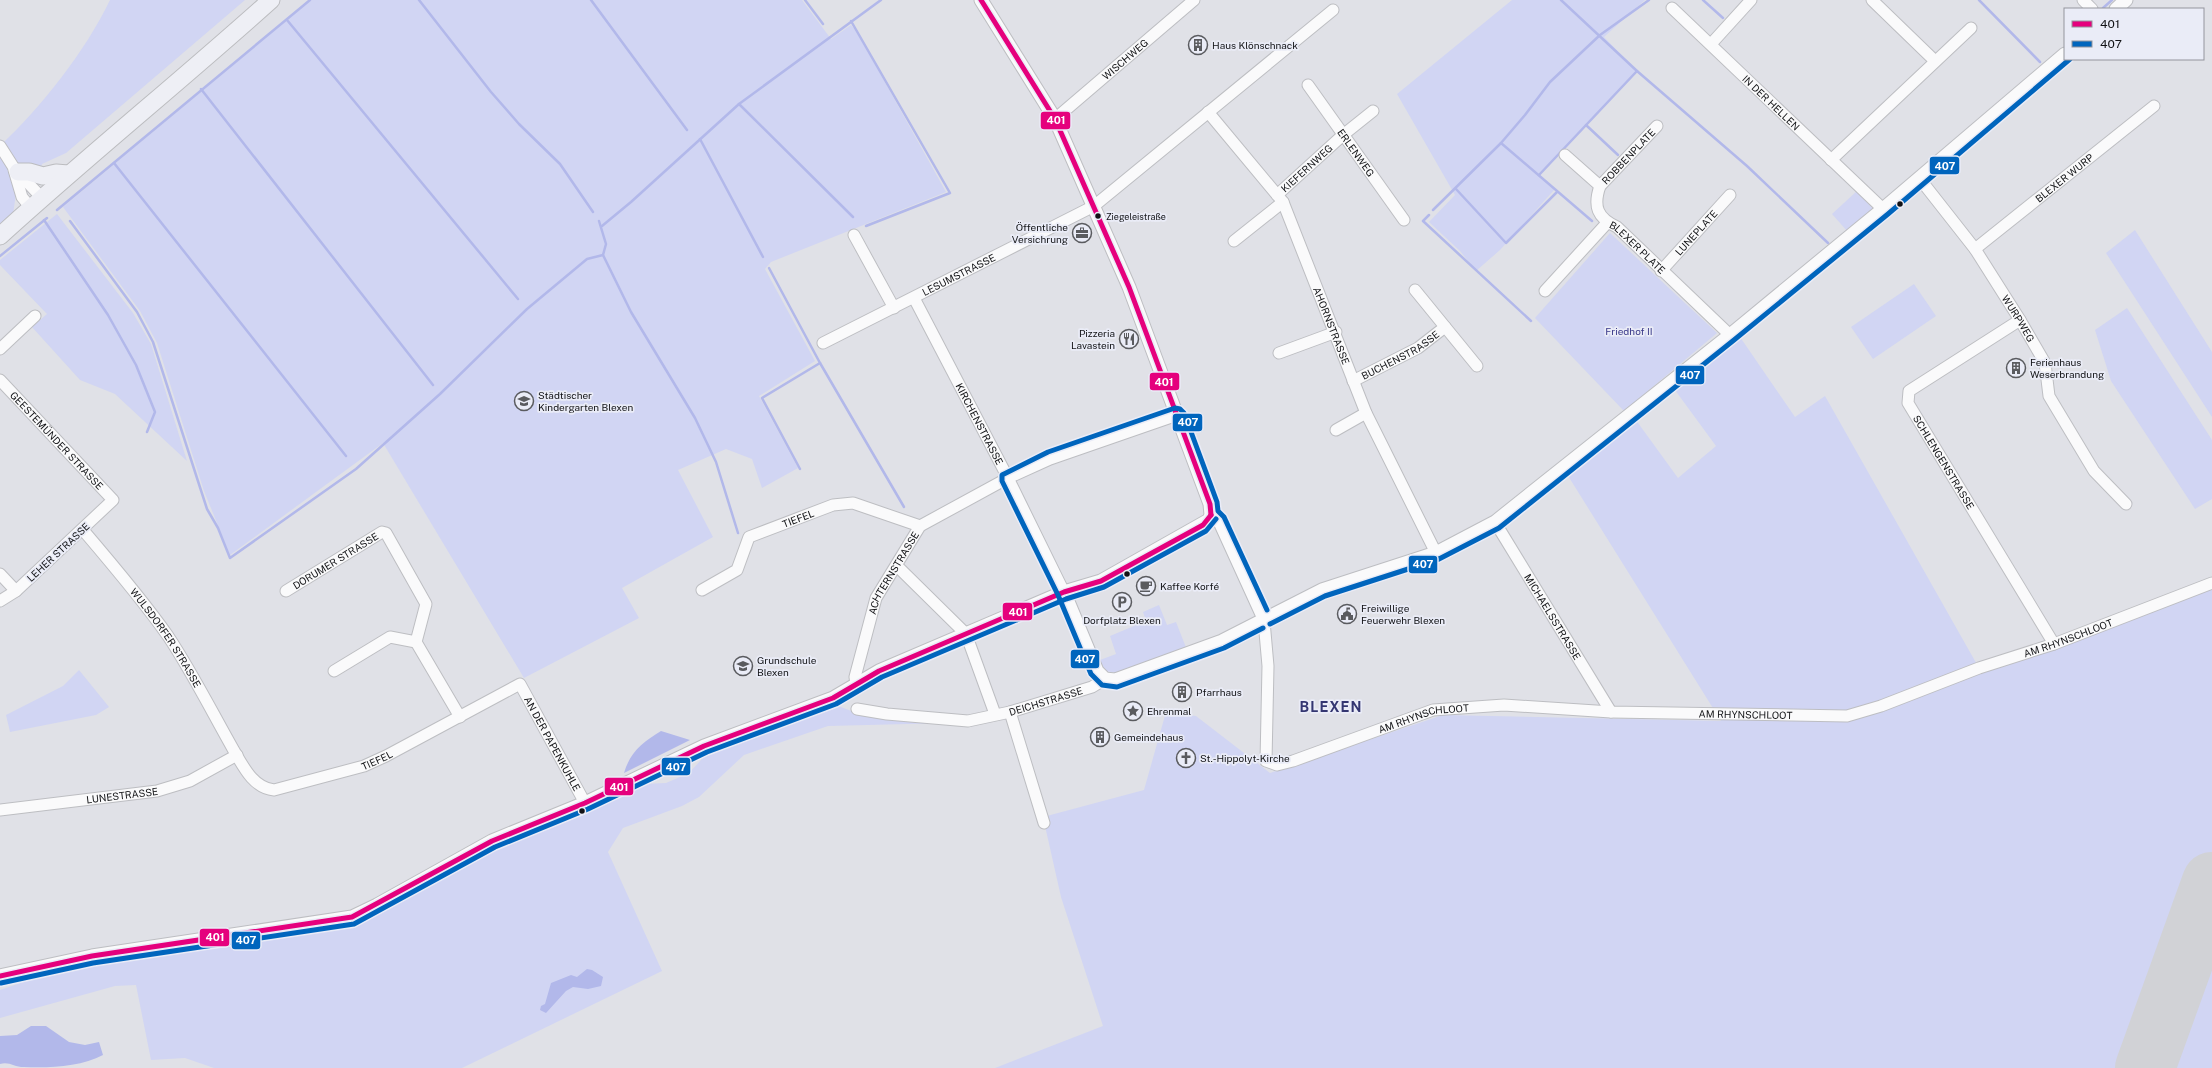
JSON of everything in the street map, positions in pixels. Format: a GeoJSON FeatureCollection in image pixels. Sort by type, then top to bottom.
{"type":"FeatureCollection","features":[{"type":"Feature","properties":{"kind":"main road"},"geometry":{"type":"LineString","coordinates":[[0,236],[68,174],[272,0]]}},
{"type":"Feature","properties":{"kind":"main road"},"geometry":{"type":"LineString","coordinates":[[16,170],[43,176],[56,173],[68,174]]}},
{"type":"Feature","properties":{"kind":"street"},"geometry":{"type":"LineString","coordinates":[[981,0],[1055,119],[1129,287],[1210,504],[1211,515],[1218,520],[1264,621]]}},
{"type":"Feature","properties":{"kind":"street","name":"WISCHWEG"},"geometry":{"type":"LineString","coordinates":[[1055,119],[1194,0]]}},
{"type":"Feature","properties":{"kind":"street"},"geometry":{"type":"LineString","coordinates":[[1710,44],[1752,0]]}},
{"type":"Feature","properties":{"kind":"street"},"geometry":{"type":"LineString","coordinates":[[1872,0],[1936,61]]}},
{"type":"Feature","properties":{"kind":"street"},"geometry":{"type":"LineString","coordinates":[[2083,0],[2091,8]]}},
{"type":"Feature","properties":{"kind":"street"},"geometry":{"type":"LineString","coordinates":[[2117,8],[2126,0]]}},
{"type":"Feature","properties":{"kind":"street","name":"IN DER HELLEN"},"geometry":{"type":"LineString","coordinates":[[1672,8],[1883,209]]}},
{"type":"Feature","properties":{"kind":"street"},"geometry":{"type":"LineString","coordinates":[[1094,206],[1333,10]]}},
{"type":"Feature","properties":{"kind":"street"},"geometry":{"type":"LineString","coordinates":[[1831,160],[1971,28]]}},
{"type":"Feature","properties":{"kind":"street","name":"DEICHSTRASSE"},"geometry":{"type":"LineString","coordinates":[[857,709],[888,714],[968,721],[1010,712],[1092,687],[1105,679],[1115,680],[1149,669],[1222,641],[1264,621],[1322,590],[1436,553],[1495,522],[1730,335],[1920,179],[2064,55]]}},
{"type":"Feature","properties":{"kind":"street","name":"ERLENWEG"},"geometry":{"type":"LineString","coordinates":[[1308,85],[1404,220]]}},
{"type":"Feature","properties":{"kind":"street","name":"BLEXER WURP"},"geometry":{"type":"LineString","coordinates":[[1975,249],[2154,106]]}},
{"type":"Feature","properties":{"kind":"street","name":"KIEFERNWEG"},"geometry":{"type":"LineString","coordinates":[[1234,241],[1280,198],[1343,135],[1373,111]]}},
{"type":"Feature","properties":{"kind":"street","name":"AHORNSTRASSE"},"geometry":{"type":"LineString","coordinates":[[1208,112],[1280,198],[1336,332],[1366,413],[1436,553]]}},
{"type":"Feature","properties":{"kind":"street","name":"ROBBENPLATE"},"geometry":{"type":"LineString","coordinates":[[1600,186],[1657,126]]}},
{"type":"Feature","properties":{"kind":"street"},"geometry":{"type":"LineString","coordinates":[[0,146],[16,170],[22,197],[36,203]]}},
{"type":"Feature","properties":{"kind":"street"},"geometry":{"type":"LineString","coordinates":[[1566,156],[1600,186]]}},
{"type":"Feature","properties":{"kind":"street","name":"WURPWEG"},"geometry":{"type":"LineString","coordinates":[[1920,179],[1975,249],[2020,320],[2045,363],[2049,396],[2094,471],[2126,504]]}},
{"type":"Feature","properties":{"kind":"street","name":"BLEXER PLATE"},"geometry":{"type":"LineString","coordinates":[[1600,186],[1596,196],[1596,209],[1607,223],[1616,227],[1730,335]]}},
{"type":"Feature","properties":{"kind":"street","name":"LUNEPLATE"},"geometry":{"type":"LineString","coordinates":[[1661,271],[1730,195]]}},
{"type":"Feature","properties":{"kind":"street","name":"LESUMSTRASSE"},"geometry":{"type":"LineString","coordinates":[[823,343],[1094,206]]}},
{"type":"Feature","properties":{"kind":"street"},"geometry":{"type":"LineString","coordinates":[[1545,291],[1607,223]]}},
{"type":"Feature","properties":{"kind":"street"},"geometry":{"type":"LineString","coordinates":[[854,235],[894,308]]}},
{"type":"Feature","properties":{"kind":"street"},"geometry":{"type":"LineString","coordinates":[[1415,290],[1477,366]]}},
{"type":"Feature","properties":{"kind":"street","name":"KIRCHENSTRASSE"},"geometry":{"type":"LineString","coordinates":[[914,298],[1008,478],[1064,592],[1097,671],[1105,679]]}},
{"type":"Feature","properties":{"kind":"street"},"geometry":{"type":"LineString","coordinates":[[0,349],[35,316]]}},
{"type":"Feature","properties":{"kind":"street","name":"SCHLENGENSTRASSE"},"geometry":{"type":"LineString","coordinates":[[2020,320],[1909,391],[1908,403],[2054,644]]}},
{"type":"Feature","properties":{"kind":"street","name":"BUCHENSTRASSE"},"geometry":{"type":"LineString","coordinates":[[1353,381],[1418,348],[1445,326]]}},
{"type":"Feature","properties":{"kind":"street"},"geometry":{"type":"LineString","coordinates":[[1279,353],[1336,332]]}},
{"type":"Feature","properties":{"kind":"street","name":"GEESTEMÜNDER STRASSE"},"geometry":{"type":"LineString","coordinates":[[0,380],[113,500]]}},
{"type":"Feature","properties":{"kind":"street"},"geometry":{"type":"LineString","coordinates":[[1336,430],[1366,413]]}},
{"type":"Feature","properties":{"kind":"street","name":"ACHTERNSTRASSE"},"geometry":{"type":"LineString","coordinates":[[856,684],[855,677],[876,598],[897,566],[920,526],[1008,478],[1050,459],[1177,415]]}},
{"type":"Feature","properties":{"kind":"street","name":"LEHER STRASSE"},"geometry":{"type":"LineString","coordinates":[[0,601],[16,591],[83,530],[113,500]]}},
{"type":"Feature","properties":{"kind":"street","name":"TIEFEL"},"geometry":{"type":"LineString","coordinates":[[702,590],[736,570],[749,537],[833,505],[853,503],[920,526]]}},
{"type":"Feature","properties":{"kind":"street"},"geometry":{"type":"LineString","coordinates":[[0,976],[92,956],[352,917],[378,905],[492,841],[585,803],[704,746],[833,698],[878,671],[1064,592],[1094,584],[1202,524],[1211,515]]}},
{"type":"Feature","properties":{"kind":"street","name":"MICHAELSSTRASSE"},"geometry":{"type":"LineString","coordinates":[[1495,522],[1611,712]]}},
{"type":"Feature","properties":{"kind":"street","name":"WULSDORFER STRASSE"},"geometry":{"type":"LineString","coordinates":[[83,530],[128,582],[168,638],[236,755]]}},
{"type":"Feature","properties":{"kind":"street","name":"DORUMER STRASSE"},"geometry":{"type":"LineString","coordinates":[[286,591],[382,532],[386,533],[426,604],[416,642]]}},
{"type":"Feature","properties":{"kind":"street"},"geometry":{"type":"LineString","coordinates":[[897,566],[966,634],[995,714]]}},
{"type":"Feature","properties":{"kind":"street"},"geometry":{"type":"LineString","coordinates":[[0,574],[16,591]]}},
{"type":"Feature","properties":{"kind":"street","name":"AM RHYNSCHLOOT"},"geometry":{"type":"LineString","coordinates":[[1264,621],[1268,666],[1266,761],[1278,765],[1293,761],[1433,710],[1504,705],[1611,712],[1847,716],[1881,706],[1979,668],[2054,644],[2212,583]]}},
{"type":"Feature","properties":{"kind":"street"},"geometry":{"type":"LineString","coordinates":[[334,671],[390,637],[416,642],[460,717]]}},
{"type":"Feature","properties":{"kind":"street","name":"TIEFEL"},"geometry":{"type":"LineString","coordinates":[[236,755],[256,784],[264,789],[274,790],[364,766],[460,717],[520,684]]}},
{"type":"Feature","properties":{"kind":"street","name":"AN DER PAPENKUHLE"},"geometry":{"type":"LineString","coordinates":[[520,684],[585,803]]}},
{"type":"Feature","properties":{"kind":"street"},"geometry":{"type":"LineString","coordinates":[[1010,712],[1044,823]]}},
{"type":"Feature","properties":{"kind":"street","name":"LUNESTRASSE"},"geometry":{"type":"LineString","coordinates":[[0,810],[157,791],[190,781],[236,755]]}},
{"type":"Feature","properties":{"kind":"green space"},"geometry":{"type":"Polygon","coordinates":[[[110,0],[245,0],[66,153],[42,164],[40,172],[16,194],[13,214],[0,225],[0,146],[31,114],[61,78],[100,20],[110,0]]]}},
{"type":"Feature","properties":{"kind":"green space"},"geometry":{"type":"Polygon","coordinates":[[[311,0],[802,0],[831,39],[851,25],[857,32],[946,192],[771,262],[765,269],[815,361],[759,396],[798,468],[762,488],[752,459],[726,449],[678,470],[713,537],[622,588],[639,618],[524,678],[383,443],[230,555],[204,491],[157,343],[140,311],[63,207],[311,0]]]}},
{"type":"Feature","properties":{"kind":"green space"},"geometry":{"type":"Polygon","coordinates":[[[1512,0],[1645,0],[1604,37],[1637,71],[1539,174],[1555,189],[1500,250],[1476,271],[1460,251],[1429,222],[1455,195],[1397,94],[1512,0]]]}},
{"type":"Feature","properties":{"kind":"green space"},"geometry":{"type":"Polygon","coordinates":[[[1857,191],[1873,209],[1848,232],[1832,214],[1857,191]]]}},
{"type":"Feature","properties":{"kind":"green space"},"geometry":{"type":"Polygon","coordinates":[[[57,214],[133,313],[151,344],[187,461],[115,394],[80,380],[32,327],[47,314],[0,265],[0,260],[57,214]]]}},
{"type":"Feature","properties":{"kind":"green space"},"geometry":{"type":"Polygon","coordinates":[[[2135,230],[2212,352],[2212,417],[2106,253],[2135,230]]]}},
{"type":"Feature","properties":{"kind":"green space","name":"Friedhof II"},"geometry":{"type":"Polygon","coordinates":[[[1610,233],[1717,333],[1624,411],[1535,318],[1610,233]]]}},
{"type":"Feature","properties":{"kind":"green space"},"geometry":{"type":"Polygon","coordinates":[[[1914,284],[1936,316],[1873,359],[1851,327],[1914,284]]]}},
{"type":"Feature","properties":{"kind":"green space"},"geometry":{"type":"Polygon","coordinates":[[[2127,308],[2212,440],[2212,499],[2195,509],[2111,381],[2095,330],[2127,308]]]}},
{"type":"Feature","properties":{"kind":"green space"},"geometry":{"type":"Polygon","coordinates":[[[1738,334],[1795,417],[1825,396],[1979,668],[2212,580],[2212,1068],[995,1068],[1103,1026],[1061,897],[1043,817],[1144,790],[1166,712],[1196,716],[1270,773],[1443,715],[1721,721],[1565,471],[1633,416],[1678,478],[1716,446],[1672,386],[1738,334]]]}},
{"type":"Feature","properties":{"kind":"green space"},"geometry":{"type":"Polygon","coordinates":[[[1159,605],[1167,625],[1176,622],[1187,650],[1117,673],[1105,671],[1100,660],[1116,654],[1110,636],[1146,621],[1143,612],[1159,605]]]}},
{"type":"Feature","properties":{"kind":"green space"},"geometry":{"type":"Polygon","coordinates":[[[79,670],[109,707],[96,715],[10,732],[6,715],[63,686],[79,670]]]}},
{"type":"Feature","properties":{"kind":"green space"},"geometry":{"type":"Polygon","coordinates":[[[833,704],[854,712],[948,723],[828,726],[744,755],[699,797],[682,806],[623,828],[608,852],[662,971],[462,1068],[214,1068],[185,1058],[151,1060],[136,985],[115,986],[0,1018],[0,990],[76,964],[327,927],[470,859],[641,784],[666,783],[689,773],[711,749],[833,704]]]}},
{"type":"Feature","properties":{"kind":"water"},"geometry":{"type":"Polygon","coordinates":[[[661,731],[690,740],[624,773],[630,759],[638,748],[648,739],[661,731]]]}},
{"type":"Feature","properties":{"kind":"water"},"geometry":{"type":"Polygon","coordinates":[[[587,969],[592,970],[603,977],[601,986],[588,989],[573,987],[566,991],[546,1013],[540,1010],[541,1006],[545,1004],[551,983],[571,975],[577,977],[587,969]]]}},
{"type":"Feature","properties":{"kind":"water"},"geometry":{"type":"Polygon","coordinates":[[[31,1026],[46,1026],[69,1042],[85,1045],[99,1042],[103,1055],[85,1062],[54,1067],[24,1067],[6,1063],[0,1064],[0,1036],[17,1035],[31,1026]]]}},
{"type":"Feature","properties":{"kind":"waterway"},"geometry":{"type":"LineString","coordinates":[[57,210],[310,0]]}},
{"type":"Feature","properties":{"kind":"waterway"},"geometry":{"type":"LineString","coordinates":[[419,0],[491,92],[519,124],[560,164],[593,212]]}},
{"type":"Feature","properties":{"kind":"waterway"},"geometry":{"type":"LineString","coordinates":[[591,0],[687,130]]}},
{"type":"Feature","properties":{"kind":"waterway"},"geometry":{"type":"LineString","coordinates":[[805,0],[823,24]]}},
{"type":"Feature","properties":{"kind":"waterway"},"geometry":{"type":"LineString","coordinates":[[602,226],[631,202],[739,104],[881,0]]}},
{"type":"Feature","properties":{"kind":"waterway"},"geometry":{"type":"LineString","coordinates":[[1561,0],[1637,71],[1747,166],[1828,243]]}},
{"type":"Feature","properties":{"kind":"waterway"},"geometry":{"type":"LineString","coordinates":[[1433,210],[1501,143],[1550,82],[1600,35],[1649,0]]}},
{"type":"Feature","properties":{"kind":"waterway"},"geometry":{"type":"LineString","coordinates":[[1703,0],[1723,18]]}},
{"type":"Feature","properties":{"kind":"waterway"},"geometry":{"type":"LineString","coordinates":[[1979,0],[2040,62]]}},
{"type":"Feature","properties":{"kind":"waterway"},"geometry":{"type":"LineString","coordinates":[[2103,8],[2112,0]]}},
{"type":"Feature","properties":{"kind":"waterway"},"geometry":{"type":"LineString","coordinates":[[287,20],[518,299]]}},
{"type":"Feature","properties":{"kind":"waterway"},"geometry":{"type":"LineString","coordinates":[[851,21],[950,193],[866,226]]}},
{"type":"Feature","properties":{"kind":"waterway"},"geometry":{"type":"LineString","coordinates":[[1539,175],[1637,71]]}},
{"type":"Feature","properties":{"kind":"waterway"},"geometry":{"type":"LineString","coordinates":[[201,89],[433,385]]}},
{"type":"Feature","properties":{"kind":"waterway"},"geometry":{"type":"LineString","coordinates":[[739,104],[853,217]]}},
{"type":"Feature","properties":{"kind":"waterway"},"geometry":{"type":"LineString","coordinates":[[1586,125],[1618,155]]}},
{"type":"Feature","properties":{"kind":"waterway"},"geometry":{"type":"LineString","coordinates":[[700,139],[763,257]]}},
{"type":"Feature","properties":{"kind":"waterway"},"geometry":{"type":"LineString","coordinates":[[1501,143],[1592,221]]}},
{"type":"Feature","properties":{"kind":"waterway"},"geometry":{"type":"LineString","coordinates":[[114,163],[346,456]]}},
{"type":"Feature","properties":{"kind":"waterway"},"geometry":{"type":"LineString","coordinates":[[1456,189],[1506,243],[1557,192]]}},
{"type":"Feature","properties":{"kind":"waterway"},"geometry":{"type":"LineString","coordinates":[[1429,215],[1423,221],[1531,321]]}},
{"type":"Feature","properties":{"kind":"waterway"},"geometry":{"type":"LineString","coordinates":[[0,256],[47,218]]}},
{"type":"Feature","properties":{"kind":"waterway"},"geometry":{"type":"LineString","coordinates":[[44,220],[108,315],[136,365],[155,412],[147,432]]}},
{"type":"Feature","properties":{"kind":"waterway"},"geometry":{"type":"LineString","coordinates":[[70,221],[137,312],[153,342],[207,509],[218,528],[230,558],[356,469],[440,394],[527,309],[587,259],[603,255]]}},
{"type":"Feature","properties":{"kind":"waterway"},"geometry":{"type":"LineString","coordinates":[[599,221],[606,244],[603,255],[631,312],[695,418],[716,462],[738,533]]}},
{"type":"Feature","properties":{"kind":"waterway"},"geometry":{"type":"LineString","coordinates":[[769,268],[820,363],[904,507]]}},
{"type":"Feature","properties":{"kind":"waterway"},"geometry":{"type":"LineString","coordinates":[[800,469],[762,398],[820,363]]}},
{"type":"Feature","properties":{"kind":"runway"},"geometry":{"type":"LineString","coordinates":[[2145,1068],[2212,882]]}},
{"type":"Feature","properties":{"kind":"transit line","name":"401"},"geometry":{"type":"LineString","coordinates":[[981,0],[1055,119],[1129,287],[1210,504],[1211,515]]}},
{"type":"Feature","properties":{"kind":"transit line","name":"407"},"geometry":{"type":"LineString","coordinates":[[1270,624],[1325,596],[1439,559],[1499,528],[1734,340],[1888,214],[2069,60]]}},
{"type":"Feature","properties":{"kind":"transit line","name":"407"},"geometry":{"type":"LineString","coordinates":[[1263,628],[1224,648],[1117,687],[1102,685],[1091,674],[1058,595],[1002,481],[1002,475],[1048,452],[1175,408],[1180,409],[1184,413],[1217,502],[1218,511],[1224,517],[1267,610]]}},
{"type":"Feature","properties":{"kind":"transit line","name":"401"},"geometry":{"type":"LineString","coordinates":[[0,976],[92,956],[352,917],[492,841],[585,803],[704,746],[833,698],[879,671],[1064,592],[1101,581],[1203,525],[1211,515]]}},
{"type":"Feature","properties":{"kind":"transit line","name":"407"},"geometry":{"type":"LineString","coordinates":[[1,983],[93,963],[354,924],[495,847],[588,809],[707,752],[836,704],[882,677],[1066,599],[1104,587],[1206,531],[1216,519]]}},
{"type":"Feature","properties":{"kind":"place","name":"Haus Klönschnack"},"geometry":{"type":"Point","coordinates":[1198,45]}},
{"type":"Feature","properties":{"kind":"place","name":"Ziegeleistraße"},"geometry":{"type":"Point","coordinates":[1098,216]}},
{"type":"Feature","properties":{"kind":"place","name":"Öffentliche Versichrung"},"geometry":{"type":"Point","coordinates":[1082,233]}},
{"type":"Feature","properties":{"kind":"place","name":"Pizzeria Lavastein"},"geometry":{"type":"Point","coordinates":[1129,339]}},
{"type":"Feature","properties":{"kind":"place","name":"Ferienhaus Weserbrandung"},"geometry":{"type":"Point","coordinates":[2016,368]}},
{"type":"Feature","properties":{"kind":"place","name":"Städtischer Kindergarten Blexen"},"geometry":{"type":"Point","coordinates":[524,401]}},
{"type":"Feature","properties":{"kind":"place","name":"Kaffee Korfé"},"geometry":{"type":"Point","coordinates":[1146,586]}},
{"type":"Feature","properties":{"kind":"place","name":"Dorfplatz Blexen"},"geometry":{"type":"Point","coordinates":[1122,602]}},
{"type":"Feature","properties":{"kind":"place","name":"Freiwillige Feuerwehr Blexen"},"geometry":{"type":"Point","coordinates":[1347,614]}},
{"type":"Feature","properties":{"kind":"place","name":"Grundschule Blexen"},"geometry":{"type":"Point","coordinates":[743,666]}},
{"type":"Feature","properties":{"kind":"place","name":"Pfarrhaus"},"geometry":{"type":"Point","coordinates":[1182,692]}},
{"type":"Feature","properties":{"kind":"place","name":"Ehrenmal"},"geometry":{"type":"Point","coordinates":[1133,711]}},
{"type":"Feature","properties":{"kind":"place","name":"Gemeindehaus"},"geometry":{"type":"Point","coordinates":[1100,737]}},
{"type":"Feature","properties":{"kind":"place","name":"St.-Hippolyt-Kirche"},"geometry":{"type":"Point","coordinates":[1186,758]}},
{"type":"Feature","properties":{"kind":"district","name":"BLEXEN"},"geometry":{"type":"Point","coordinates":[1331,707]}}]}
